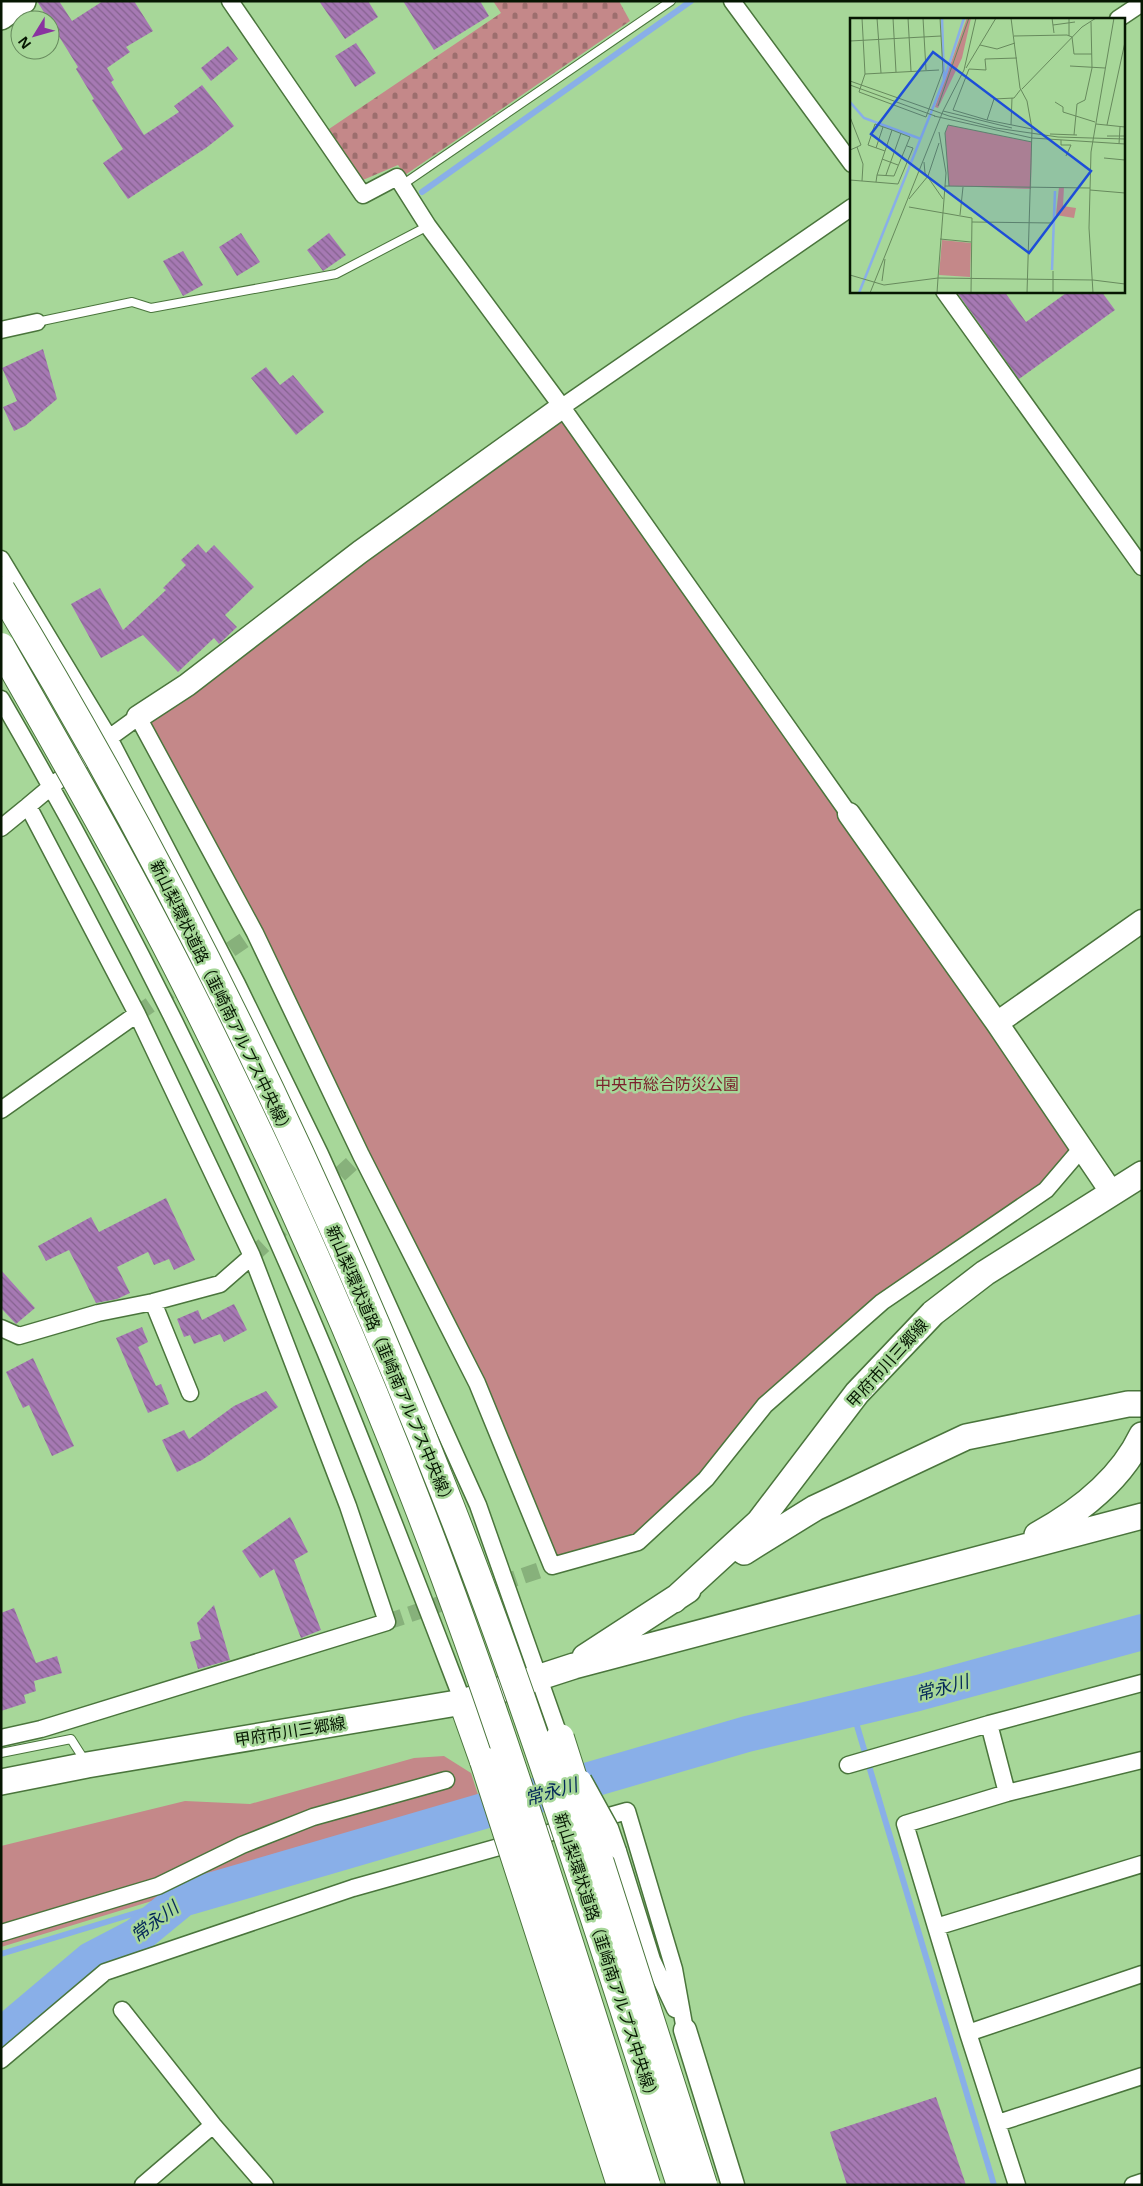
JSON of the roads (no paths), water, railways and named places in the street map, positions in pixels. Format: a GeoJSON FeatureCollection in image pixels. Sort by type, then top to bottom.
{"type":"FeatureCollection","features":[{"type":"Feature","properties":{"kind":"highway","name":"新山梨環状道路（韮崎南アルプス中央線）"},"geometry":{"type":"LineString","coordinates":[[1,590],[86,736],[220,989],[331,1224],[394,1369],[444,1491],[532,1728],[681,2185]]}},
{"type":"Feature","properties":{"kind":"highway","name":"新山梨環状道路（韮崎南アルプス中央線）"},"geometry":{"type":"LineString","coordinates":[[1,647],[130,879],[197,1006],[313,1255],[371,1391],[418,1504],[462,1621],[646,2185]]}},
{"type":"Feature","properties":{"kind":"highway"},"geometry":{"type":"LineString","coordinates":[[463,1702],[484,1761],[621,2185]]}},
{"type":"Feature","properties":{"kind":"highway"},"geometry":{"type":"LineString","coordinates":[[560,1738],[703,2185]]}},
{"type":"Feature","properties":{"kind":"main road","name":"甲府市川三郷線"},"geometry":{"type":"LineString","coordinates":[[674,1600],[759,1522],[856,1393],[933,1312],[985,1272],[1142,1174]]}},
{"type":"Feature","properties":{"kind":"main road","name":"甲府市川三郷線"},"geometry":{"type":"LineString","coordinates":[[574,1666],[602,1644],[674,1600],[771,1534],[815,1508],[966,1437],[1128,1404],[1142,1404]]}},
{"type":"Feature","properties":{"kind":"main road"},"geometry":{"type":"LineString","coordinates":[[1005,1552],[1060,1523],[1101,1489],[1132,1455],[1142,1435]]}},
{"type":"Feature","properties":{"kind":"main road","name":"甲府市川三郷線"},"geometry":{"type":"LineString","coordinates":[[1,1782],[87,1765],[463,1702],[574,1666],[1142,1516]]}},
{"type":"Feature","properties":{"kind":"street"},"geometry":{"type":"LineString","coordinates":[[230,1],[363,195],[397,177],[428,226],[562,407],[997,1023],[1112,1193]]}},
{"type":"Feature","properties":{"kind":"street"},"geometry":{"type":"LineString","coordinates":[[732,1],[850,161]]}},
{"type":"Feature","properties":{"kind":"street"},"geometry":{"type":"LineString","coordinates":[[1120,18],[1142,3]]}},
{"type":"Feature","properties":{"kind":"street"},"geometry":{"type":"LineString","coordinates":[[1,828],[109,738],[187,684],[360,552],[562,407],[850,208]]}},
{"type":"Feature","properties":{"kind":"street"},"geometry":{"type":"LineString","coordinates":[[945,292],[1142,567]]}},
{"type":"Feature","properties":{"kind":"street"},"geometry":{"type":"LineString","coordinates":[[1,330],[37,322]]}},
{"type":"Feature","properties":{"kind":"street"},"geometry":{"type":"LineString","coordinates":[[1,559],[109,738],[238,984],[320,1154],[478,1505],[560,1738],[610,1828],[652,1960],[685,2030]]}},
{"type":"Feature","properties":{"kind":"street"},"geometry":{"type":"LineString","coordinates":[[1,699],[52,785],[121,914],[228,1133],[324,1350],[463,1702]]}},
{"type":"Feature","properties":{"kind":"street"},"geometry":{"type":"LineString","coordinates":[[138,717],[255,933],[361,1154],[477,1383],[552,1566],[638,1542],[706,1479],[765,1405],[882,1302],[1046,1190],[1081,1148]]}},
{"type":"Feature","properties":{"kind":"street"},"geometry":{"type":"LineString","coordinates":[[1,1738],[41,1729],[386,1622],[348,1506],[252,1256],[138,1014],[28,806]]}},
{"type":"Feature","properties":{"kind":"street"},"geometry":{"type":"LineString","coordinates":[[997,1023],[1142,920]]}},
{"type":"Feature","properties":{"kind":"street"},"geometry":{"type":"LineString","coordinates":[[1,1110],[138,1014]]}},
{"type":"Feature","properties":{"kind":"street"},"geometry":{"type":"LineString","coordinates":[[1,1328],[19,1336],[98,1313],[153,1302],[220,1284],[252,1256]]}},
{"type":"Feature","properties":{"kind":"street"},"geometry":{"type":"LineString","coordinates":[[153,1302],[190,1393]]}},
{"type":"Feature","properties":{"kind":"street"},"geometry":{"type":"LineString","coordinates":[[848,1765],[1142,1682]]}},
{"type":"Feature","properties":{"kind":"street"},"geometry":{"type":"LineString","coordinates":[[988,1724],[1007,1792]]}},
{"type":"Feature","properties":{"kind":"street"},"geometry":{"type":"LineString","coordinates":[[1017,2185],[968,2034],[905,1824],[1007,1792],[1142,1760]]}},
{"type":"Feature","properties":{"kind":"street"},"geometry":{"type":"LineString","coordinates":[[1,1934],[158,1886],[242,1845],[313,1817],[446,1780]]}},
{"type":"Feature","properties":{"kind":"street"},"geometry":{"type":"LineString","coordinates":[[1,2060],[106,1972],[354,1888],[627,1810],[674,1969],[685,2030],[733,2185]]}},
{"type":"Feature","properties":{"kind":"street"},"geometry":{"type":"LineString","coordinates":[[936,1927],[1142,1864]]}},
{"type":"Feature","properties":{"kind":"street"},"geometry":{"type":"LineString","coordinates":[[968,2034],[1142,1974]]}},
{"type":"Feature","properties":{"kind":"street"},"geometry":{"type":"LineString","coordinates":[[122,2010],[213,2125],[265,2185]]}},
{"type":"Feature","properties":{"kind":"street"},"geometry":{"type":"LineString","coordinates":[[998,2123],[1142,2076]]}},
{"type":"Feature","properties":{"kind":"street"},"geometry":{"type":"LineString","coordinates":[[143,2185],[213,2125]]}},
{"type":"Feature","properties":{"kind":"street"},"geometry":{"type":"LineString","coordinates":[[1133,2185],[1142,2182]]}},
{"type":"Feature","properties":{"kind":"lane"},"geometry":{"type":"LineString","coordinates":[[402,185],[671,1]]}},
{"type":"Feature","properties":{"kind":"lane"},"geometry":{"type":"LineString","coordinates":[[37,322],[132,302],[151,308],[336,274],[428,226]]}},
{"type":"Feature","properties":{"kind":"lane"},"geometry":{"type":"LineString","coordinates":[[1,1752],[71,1739],[87,1765]]}},
{"type":"Feature","properties":{"kind":"waterway"},"geometry":{"type":"LineString","coordinates":[[422,192],[691,1]]}},
{"type":"Feature","properties":{"kind":"waterway","name":"常永川"},"geometry":{"type":"LineString","coordinates":[[1,2036],[91,1960],[137,1936],[182,1899],[747,1734],[918,1693],[1142,1632]]}},
{"type":"Feature","properties":{"kind":"waterway"},"geometry":{"type":"LineString","coordinates":[[852,1709],[994,2185]]}},
{"type":"Feature","properties":{"kind":"waterway"},"geometry":{"type":"LineString","coordinates":[[1,1954],[182,1899]]}},
{"type":"Feature","properties":{"kind":"tunnel"},"geometry":{"type":"LineString","coordinates":[[211,963],[255,933]]}},
{"type":"Feature","properties":{"kind":"tunnel"},"geometry":{"type":"LineString","coordinates":[[137,1014],[191,977]]}},
{"type":"Feature","properties":{"kind":"tunnel"},"geometry":{"type":"LineString","coordinates":[[322,1191],[361,1155]]}},
{"type":"Feature","properties":{"kind":"tunnel"},"geometry":{"type":"LineString","coordinates":[[252,1256],[301,1211]]}},
{"type":"Feature","properties":{"kind":"tunnel"},"geometry":{"type":"LineString","coordinates":[[387,1622],[552,1566]]}},
{"type":"Feature","properties":{"kind":"park label","name":"中央市総合防災公園"},"geometry":{"type":"Point","coordinates":[667,1084]}}]}
